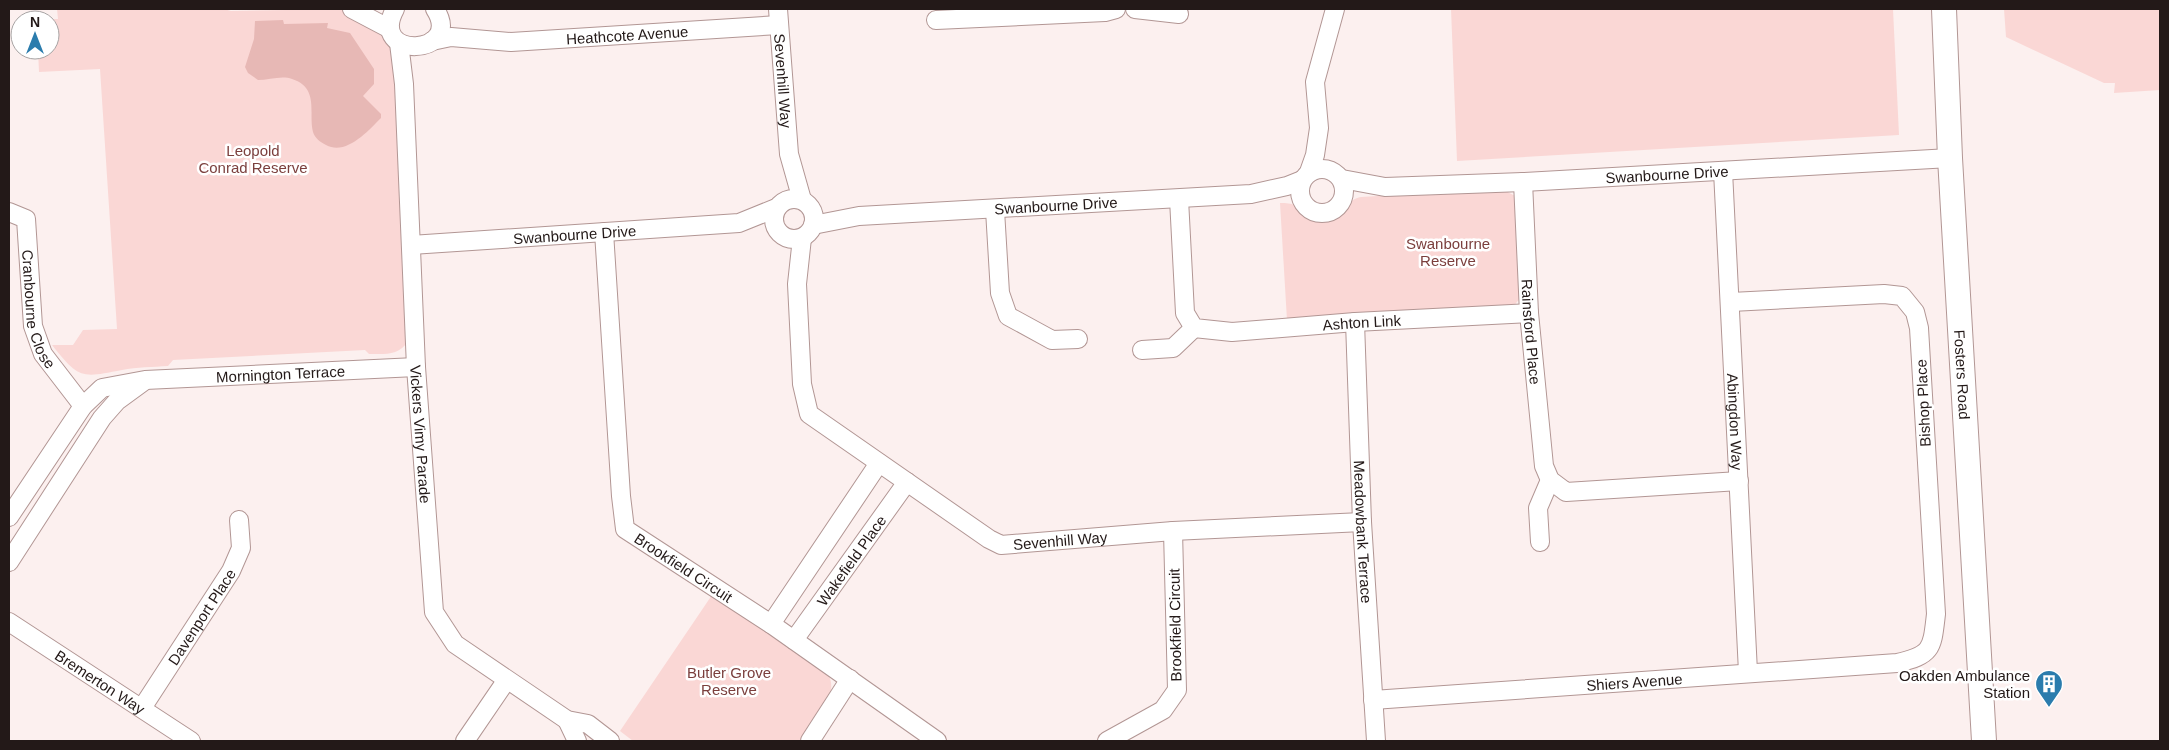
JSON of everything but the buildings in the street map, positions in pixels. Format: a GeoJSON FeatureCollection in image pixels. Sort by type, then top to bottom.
{"type":"FeatureCollection","features":[{"type":"Feature","properties":{"kind":"main road","name":"Fosters Road"},"geometry":{"type":"LineString","coordinates":[[1944,9],[1950,158],[1984,741]]}},
{"type":"Feature","properties":{"kind":"street","name":"Heathcote Avenue"},"geometry":{"type":"LineString","coordinates":[[352,9],[395,36],[406,46],[426,44],[451,37],[511,42],[778,17]]}},
{"type":"Feature","properties":{"kind":"street","name":"Vickers Vimy Parade"},"geometry":{"type":"LineString","coordinates":[[394,9],[391,16],[404,84],[416,367],[434,612],[455,644],[506,681],[567,720],[588,724],[610,741]]}},
{"type":"Feature","properties":{"kind":"street"},"geometry":{"type":"LineString","coordinates":[[936,20],[1105,12],[1116,9]]}},
{"type":"Feature","properties":{"kind":"street"},"geometry":{"type":"LineString","coordinates":[[1135,9],[1179,14]]}},
{"type":"Feature","properties":{"kind":"street"},"geometry":{"type":"LineString","coordinates":[[1318,128],[1340,182],[1336,209],[1328,212],[1313,211],[1302,201],[1299,190],[1315,155],[1318,128],[1315,82],[1336,14],[1335,9]]}},
{"type":"Feature","properties":{"kind":"street","name":"Heathcote Avenue"},"geometry":{"type":"LineString","coordinates":[[436,11],[452,26],[477,38]]}},
{"type":"Feature","properties":{"kind":"street","name":"Vickers Vimy Parade"},"geometry":{"type":"LineString","coordinates":[[404,84],[426,44],[439,28],[436,11]]}},
{"type":"Feature","properties":{"kind":"street","name":"Sevenhill Way"},"geometry":{"type":"LineString","coordinates":[[778,17],[790,154],[799,224],[797,284],[802,384],[809,414],[988,539],[1001,545],[1173,531],[1362,522]]}},
{"type":"Feature","properties":{"kind":"street","name":"Sevenhill Way"},"geometry":{"type":"LineString","coordinates":[[790,154],[780,205],[773,223],[799,224]]}},
{"type":"Feature","properties":{"kind":"street","name":"Swanbourne Drive"},"geometry":{"type":"LineString","coordinates":[[1340,182],[1385,187],[1523,182],[1950,158]]}},
{"type":"Feature","properties":{"kind":"street"},"geometry":{"type":"LineString","coordinates":[[1305,176],[1321,168],[1340,182]]}},
{"type":"Feature","properties":{"kind":"street","name":"Abingdon Way"},"geometry":{"type":"LineString","coordinates":[[1723,171],[1748,672]]}},
{"type":"Feature","properties":{"kind":"street","name":"Swanbourne Drive"},"geometry":{"type":"LineString","coordinates":[[411,244],[738,223],[799,224],[859,216],[995,210],[1251,194],[1287,186],[1305,176]]}},
{"type":"Feature","properties":{"kind":"street","name":"Rainsford Place"},"geometry":{"type":"LineString","coordinates":[[1523,182],[1529,313],[1544,466],[1550,480]]}},
{"type":"Feature","properties":{"kind":"street","name":"Swanbourne Drive"},"geometry":{"type":"LineString","coordinates":[[1251,194],[1302,201]]}},
{"type":"Feature","properties":{"kind":"street","name":"Swanbourne Drive"},"geometry":{"type":"LineString","coordinates":[[738,223],[790,199],[799,224]]}},
{"type":"Feature","properties":{"kind":"street"},"geometry":{"type":"LineString","coordinates":[[1142,350],[1173,348],[1194,328],[1185,313],[1179,199]]}},
{"type":"Feature","properties":{"kind":"street"},"geometry":{"type":"LineString","coordinates":[[995,210],[1000,293],[1008,316],[1052,340],[1078,339]]}},
{"type":"Feature","properties":{"kind":"street","name":"Cranbourne Close"},"geometry":{"type":"LineString","coordinates":[[9,212],[26,219],[33,326],[42,354],[83,406]]}},
{"type":"Feature","properties":{"kind":"street","name":"Brookfield Circuit"},"geometry":{"type":"LineString","coordinates":[[604,232],[621,496],[625,529],[771,624],[938,741]]}},
{"type":"Feature","properties":{"kind":"street","name":"Bishop Place"},"geometry":{"type":"LineString","coordinates":[[1731,302],[1884,294],[1902,296],[1915,312],[1919,328],[1936,614],[1934,635],[1930,647],[1919,658],[1897,663]]}},
{"type":"Feature","properties":{"kind":"street","name":"Ashton Link"},"geometry":{"type":"LineString","coordinates":[[1194,328],[1232,332],[1355,322],[1529,313]]}},
{"type":"Feature","properties":{"kind":"street","name":"Meadowbank Terrace"},"geometry":{"type":"LineString","coordinates":[[1355,322],[1362,522],[1376,741]]}},
{"type":"Feature","properties":{"kind":"street","name":"Mornington Terrace"},"geometry":{"type":"LineString","coordinates":[[9,517],[83,406],[102,388],[145,380],[416,367]]}},
{"type":"Feature","properties":{"kind":"street"},"geometry":{"type":"LineString","coordinates":[[9,562],[102,418],[117,401],[145,380]]}},
{"type":"Feature","properties":{"kind":"street","name":"Wakefield Place"},"geometry":{"type":"LineString","coordinates":[[771,624],[878,463]]}},
{"type":"Feature","properties":{"kind":"street"},"geometry":{"type":"LineString","coordinates":[[1540,542],[1538,508],[1550,480],[1566,492],[1739,481]]}},
{"type":"Feature","properties":{"kind":"street","name":"Wakefield Place"},"geometry":{"type":"LineString","coordinates":[[794,640],[907,482]]}},
{"type":"Feature","properties":{"kind":"street","name":"Davenport Place"},"geometry":{"type":"LineString","coordinates":[[142,708],[231,571],[241,548],[239,520]]}},
{"type":"Feature","properties":{"kind":"street","name":"Brookfield Circuit"},"geometry":{"type":"LineString","coordinates":[[1107,741],[1163,710],[1177,690],[1173,531]]}},
{"type":"Feature","properties":{"kind":"street","name":"Bremerton Way"},"geometry":{"type":"LineString","coordinates":[[9,622],[191,741]]}},
{"type":"Feature","properties":{"kind":"street","name":"Shiers Avenue"},"geometry":{"type":"LineString","coordinates":[[1373,700],[1748,672],[1897,663]]}},
{"type":"Feature","properties":{"kind":"street"},"geometry":{"type":"LineString","coordinates":[[810,741],[850,679]]}},
{"type":"Feature","properties":{"kind":"street"},"geometry":{"type":"LineString","coordinates":[[465,741],[506,681]]}},
{"type":"Feature","properties":{"kind":"street"},"geometry":{"type":"LineString","coordinates":[[567,720],[577,741]]}},
{"type":"Feature","properties":{"kind":"green space","name":"Leopold Conrad Reserve"},"geometry":{"type":"Polygon","coordinates":[[[224,9],[231,11],[351,9],[365,12],[395,45],[408,341],[404,346],[396,352],[386,354],[369,354],[365,350],[173,360],[168,366],[133,368],[89,375],[75,370],[52,345],[73,345],[83,330],[117,329],[100,69],[39,72],[38,60],[60,60],[60,10],[57,10],[224,9]]]}},
{"type":"Feature","properties":{"kind":"green space"},"geometry":{"type":"Polygon","coordinates":[[[1451,9],[1893,9],[1899,135],[1457,161],[1451,9]]]}},
{"type":"Feature","properties":{"kind":"green space"},"geometry":{"type":"Polygon","coordinates":[[[2004,9],[2160,9],[2160,90],[2114,93],[2115,83],[2104,83],[2006,37],[2004,9]]]}},
{"type":"Feature","properties":{"kind":"green space","name":"Swanbourne Reserve"},"geometry":{"type":"Polygon","coordinates":[[[1502,189],[1515,196],[1520,298],[1513,307],[1287,320],[1280,203],[1292,204],[1315,217],[1325,219],[1336,216],[1350,202],[1361,197],[1502,189]]]}},
{"type":"Feature","properties":{"kind":"green space","name":"Butler Grove Reserve"},"geometry":{"type":"Polygon","coordinates":[[[712,595],[828,674],[831,682],[831,691],[828,700],[799,741],[633,741],[620,731],[712,595]]]}},
{"type":"Feature","properties":{"kind":"shaded area"},"geometry":{"type":"Polygon","coordinates":[[[283,20],[284,24],[328,23],[327,28],[350,33],[374,69],[374,84],[363,96],[381,114],[381,118],[349,145],[334,148],[316,138],[312,125],[310,95],[301,83],[284,77],[258,80],[248,73],[245,67],[254,39],[255,21],[283,20]]]}},
{"type":"Feature","properties":{"kind":"place","name":"Oakden Ambulance Station"},"geometry":{"type":"Point","coordinates":[2049,708]}}]}
